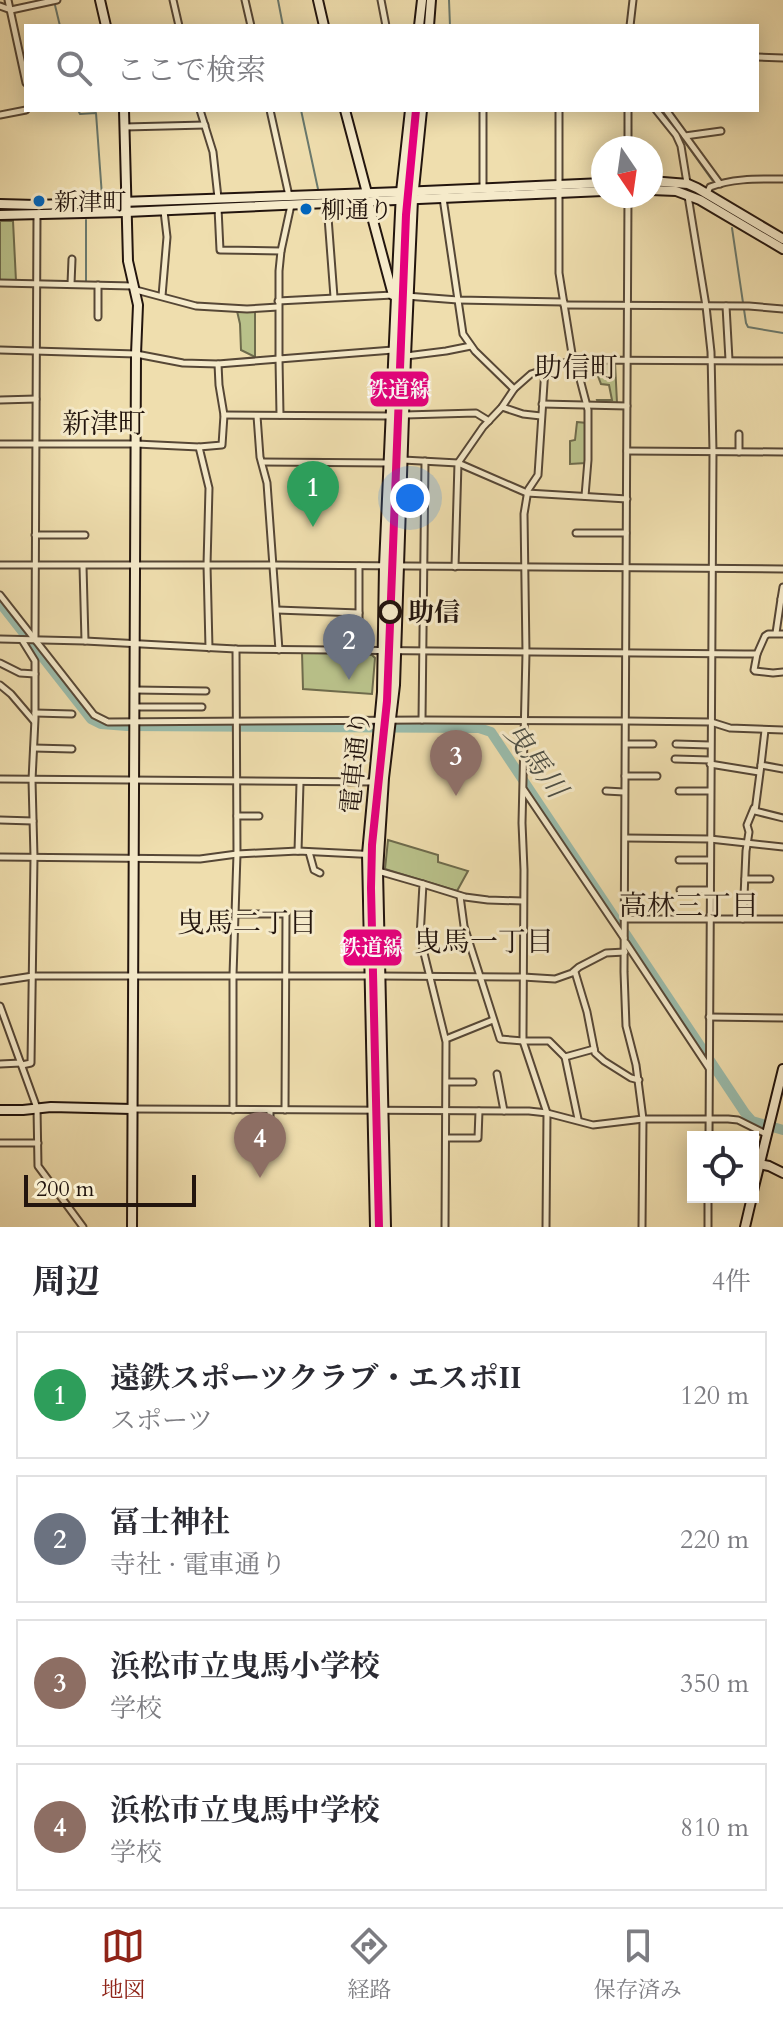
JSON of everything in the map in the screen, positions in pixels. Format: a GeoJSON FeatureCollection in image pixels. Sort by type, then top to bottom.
{"type":"FeatureCollection","features":[{"type":"Feature","properties":{"kind":"street"},"geometry":{"type":"LineString","coordinates":[[8,0],[24,74]]}},
{"type":"Feature","properties":{"kind":"street"},"geometry":{"type":"LineString","coordinates":[[0,6],[11,10],[55,0]]}},
{"type":"Feature","properties":{"kind":"street"},"geometry":{"type":"LineString","coordinates":[[100,0],[106,24]]}},
{"type":"Feature","properties":{"kind":"street"},"geometry":{"type":"LineString","coordinates":[[173,0],[179,24]]}},
{"type":"Feature","properties":{"kind":"street"},"geometry":{"type":"LineString","coordinates":[[245,0],[251,24]]}},
{"type":"Feature","properties":{"kind":"street"},"geometry":{"type":"LineString","coordinates":[[318,0],[324,24]]}},
{"type":"Feature","properties":{"kind":"street"},"geometry":{"type":"LineString","coordinates":[[381,0],[386,24]]}},
{"type":"Feature","properties":{"kind":"street"},"geometry":{"type":"LineString","coordinates":[[419,24],[422,0]]}},
{"type":"Feature","properties":{"kind":"street"},"geometry":{"type":"LineString","coordinates":[[429,24],[431,0]]}},
{"type":"Feature","properties":{"kind":"street"},"geometry":{"type":"LineString","coordinates":[[630,24],[633,0]]}},
{"type":"Feature","properties":{"kind":"street"},"geometry":{"type":"LineString","coordinates":[[759,57],[783,58]]}},
{"type":"Feature","properties":{"kind":"street"},"geometry":{"type":"LineString","coordinates":[[0,115],[24,110]]}},
{"type":"Feature","properties":{"kind":"street"},"geometry":{"type":"LineString","coordinates":[[124,112],[128,261],[138,305],[132,1227]]}},
{"type":"Feature","properties":{"kind":"street"},"geometry":{"type":"LineString","coordinates":[[201,112],[213,152],[220,250],[281,251]]}},
{"type":"Feature","properties":{"kind":"street"},"geometry":{"type":"LineString","coordinates":[[270,112],[290,200],[281,251],[278,304],[280,415]]}},
{"type":"Feature","properties":{"kind":"street"},"geometry":{"type":"LineString","coordinates":[[346,112],[394,296]]}},
{"type":"Feature","properties":{"kind":"street","name":"電車通り"},"geometry":{"type":"LineString","coordinates":[[375,1227],[367,854],[371,782],[382,692],[394,296],[410,112]]}},
{"type":"Feature","properties":{"kind":"street","name":"電車通り"},"geometry":{"type":"LineString","coordinates":[[386,1227],[378,871],[397,651],[408,297],[413,195],[422,112]]}},
{"type":"Feature","properties":{"kind":"street"},"geometry":{"type":"LineString","coordinates":[[483,112],[483,188]]}},
{"type":"Feature","properties":{"kind":"street"},"geometry":{"type":"LineString","coordinates":[[559,112],[559,273],[574,360],[588,410],[585,496]]}},
{"type":"Feature","properties":{"kind":"street"},"geometry":{"type":"LineString","coordinates":[[628,112],[628,136]]}},
{"type":"Feature","properties":{"kind":"street"},"geometry":{"type":"LineString","coordinates":[[658,112],[681,146],[688,184]]}},
{"type":"Feature","properties":{"kind":"street"},"geometry":{"type":"LineString","coordinates":[[667,112],[720,184]]}},
{"type":"Feature","properties":{"kind":"street"},"geometry":{"type":"LineString","coordinates":[[124,127],[205,125]]}},
{"type":"Feature","properties":{"kind":"street"},"geometry":{"type":"LineString","coordinates":[[685,136],[721,131]]}},
{"type":"Feature","properties":{"kind":"street"},"geometry":{"type":"LineString","coordinates":[[707,193],[710,187],[720,184],[783,179]]}},
{"type":"Feature","properties":{"kind":"street"},"geometry":{"type":"LineString","coordinates":[[663,182],[688,184],[707,193],[783,239]]}},
{"type":"Feature","properties":{"kind":"street"},"geometry":{"type":"LineString","coordinates":[[413,195],[443,198],[591,185]]}},
{"type":"Feature","properties":{"kind":"street"},"geometry":{"type":"LineString","coordinates":[[0,204],[367,198],[483,188],[591,190]]}},
{"type":"Feature","properties":{"kind":"street"},"geometry":{"type":"LineString","coordinates":[[663,190],[688,195],[783,249]]}},
{"type":"Feature","properties":{"kind":"street"},"geometry":{"type":"LineString","coordinates":[[688,195],[706,306],[711,361],[709,1131]]}},
{"type":"Feature","properties":{"kind":"street"},"geometry":{"type":"LineString","coordinates":[[290,200],[327,204],[367,198]]}},
{"type":"Feature","properties":{"kind":"street"},"geometry":{"type":"LineString","coordinates":[[443,198],[463,334],[514,389]]}},
{"type":"Feature","properties":{"kind":"street"},"geometry":{"type":"LineString","coordinates":[[0,215],[164,210],[218,202]]}},
{"type":"Feature","properties":{"kind":"street"},"geometry":{"type":"LineString","coordinates":[[327,204],[334,297]]}},
{"type":"Feature","properties":{"kind":"street"},"geometry":{"type":"LineString","coordinates":[[628,208],[624,792],[626,1026],[639,1080],[643,1119],[642,1227]]}},
{"type":"Feature","properties":{"kind":"street"},"geometry":{"type":"LineString","coordinates":[[162,297],[167,237],[164,210]]}},
{"type":"Feature","properties":{"kind":"street"},"geometry":{"type":"LineString","coordinates":[[0,1064],[31,1063],[35,661],[28,640],[35,566],[37,215]]}},
{"type":"Feature","properties":{"kind":"street"},"geometry":{"type":"LineString","coordinates":[[71,284],[72,259]]}},
{"type":"Feature","properties":{"kind":"street"},"geometry":{"type":"LineString","coordinates":[[0,283],[135,288],[196,306],[247,309],[334,297],[394,296],[783,309]]}},
{"type":"Feature","properties":{"kind":"street"},"geometry":{"type":"LineString","coordinates":[[98,285],[98,317]]}},
{"type":"Feature","properties":{"kind":"street"},"geometry":{"type":"LineString","coordinates":[[726,306],[729,360]]}},
{"type":"Feature","properties":{"kind":"street"},"geometry":{"type":"LineString","coordinates":[[406,356],[471,346]]}},
{"type":"Feature","properties":{"kind":"street"},"geometry":{"type":"LineString","coordinates":[[0,350],[136,354],[183,363],[218,364],[394,350]]}},
{"type":"Feature","properties":{"kind":"street"},"geometry":{"type":"LineString","coordinates":[[455,567],[458,463],[527,376],[574,360],[783,361]]}},
{"type":"Feature","properties":{"kind":"street"},"geometry":{"type":"LineString","coordinates":[[0,444],[222,445],[224,415],[218,364]]}},
{"type":"Feature","properties":{"kind":"street"},"geometry":{"type":"LineString","coordinates":[[545,368],[538,475],[527,493],[524,514],[523,1041],[547,1113],[546,1227]]}},
{"type":"Feature","properties":{"kind":"street"},"geometry":{"type":"LineString","coordinates":[[0,400],[36,399]]}},
{"type":"Feature","properties":{"kind":"street"},"geometry":{"type":"LineString","coordinates":[[542,404],[627,406]]}},
{"type":"Feature","properties":{"kind":"street"},"geometry":{"type":"LineString","coordinates":[[502,407],[541,416]]}},
{"type":"Feature","properties":{"kind":"street"},"geometry":{"type":"LineString","coordinates":[[404,415],[462,412],[476,413],[489,421]]}},
{"type":"Feature","properties":{"kind":"street"},"geometry":{"type":"LineString","coordinates":[[224,415],[391,416]]}},
{"type":"Feature","properties":{"kind":"street"},"geometry":{"type":"LineString","coordinates":[[257,416],[266,473],[279,650]]}},
{"type":"Feature","properties":{"kind":"street"},"geometry":{"type":"LineString","coordinates":[[739,434],[739,452]]}},
{"type":"Feature","properties":{"kind":"street"},"geometry":{"type":"LineString","coordinates":[[199,447],[209,488],[209,648]]}},
{"type":"Feature","properties":{"kind":"street"},"geometry":{"type":"LineString","coordinates":[[627,451],[783,452]]}},
{"type":"Feature","properties":{"kind":"street"},"geometry":{"type":"LineString","coordinates":[[402,460],[458,463],[527,493],[627,499]]}},
{"type":"Feature","properties":{"kind":"street"},"geometry":{"type":"LineString","coordinates":[[422,720],[425,461]]}},
{"type":"Feature","properties":{"kind":"street"},"geometry":{"type":"LineString","coordinates":[[262,462],[390,463]]}},
{"type":"Feature","properties":{"kind":"street"},"geometry":{"type":"LineString","coordinates":[[576,533],[626,533]]}},
{"type":"Feature","properties":{"kind":"street"},"geometry":{"type":"LineString","coordinates":[[35,535],[85,535]]}},
{"type":"Feature","properties":{"kind":"street"},"geometry":{"type":"LineString","coordinates":[[0,565],[783,569]]}},
{"type":"Feature","properties":{"kind":"street"},"geometry":{"type":"LineString","coordinates":[[83,566],[85,641]]}},
{"type":"Feature","properties":{"kind":"street"},"geometry":{"type":"LineString","coordinates":[[359,566],[359,650]]}},
{"type":"Feature","properties":{"kind":"street"},"geometry":{"type":"LineString","coordinates":[[783,587],[780,634],[765,636],[754,670],[783,672]]}},
{"type":"Feature","properties":{"kind":"street"},"geometry":{"type":"LineString","coordinates":[[0,595],[28,640],[94,715],[108,722],[134,725],[235,722],[392,725],[422,720],[711,722],[730,728],[783,730]]}},
{"type":"Feature","properties":{"kind":"street"},"geometry":{"type":"LineString","coordinates":[[277,610],[359,613]]}},
{"type":"Feature","properties":{"kind":"street"},"geometry":{"type":"LineString","coordinates":[[0,639],[279,650],[757,654]]}},
{"type":"Feature","properties":{"kind":"street"},"geometry":{"type":"LineString","coordinates":[[233,1110],[236,649]]}},
{"type":"Feature","properties":{"kind":"street"},"geometry":{"type":"LineString","coordinates":[[0,663],[20,673],[35,674]]}},
{"type":"Feature","properties":{"kind":"street"},"geometry":{"type":"LineString","coordinates":[[0,685],[35,721]]}},
{"type":"Feature","properties":{"kind":"street"},"geometry":{"type":"LineString","coordinates":[[135,690],[206,691]]}},
{"type":"Feature","properties":{"kind":"street"},"geometry":{"type":"LineString","coordinates":[[134,707],[202,707]]}},
{"type":"Feature","properties":{"kind":"street"},"geometry":{"type":"LineString","coordinates":[[35,713],[72,714]]}},
{"type":"Feature","properties":{"kind":"street"},"geometry":{"type":"LineString","coordinates":[[743,919],[747,825],[754,808],[765,730]]}},
{"type":"Feature","properties":{"kind":"street"},"geometry":{"type":"LineString","coordinates":[[626,744],[653,744]]}},
{"type":"Feature","properties":{"kind":"street"},"geometry":{"type":"LineString","coordinates":[[676,744],[710,745]]}},
{"type":"Feature","properties":{"kind":"street"},"geometry":{"type":"LineString","coordinates":[[34,748],[72,749]]}},
{"type":"Feature","properties":{"kind":"street"},"geometry":{"type":"LineString","coordinates":[[675,759],[783,769]]}},
{"type":"Feature","properties":{"kind":"street"},"geometry":{"type":"LineString","coordinates":[[625,776],[657,776]]}},
{"type":"Feature","properties":{"kind":"street"},"geometry":{"type":"LineString","coordinates":[[0,779],[384,783]]}},
{"type":"Feature","properties":{"kind":"street"},"geometry":{"type":"LineString","coordinates":[[298,851],[300,783]]}},
{"type":"Feature","properties":{"kind":"street"},"geometry":{"type":"LineString","coordinates":[[524,788],[710,1067]]}},
{"type":"Feature","properties":{"kind":"street"},"geometry":{"type":"LineString","coordinates":[[606,791],[624,792]]}},
{"type":"Feature","properties":{"kind":"street"},"geometry":{"type":"LineString","coordinates":[[679,791],[710,791]]}},
{"type":"Feature","properties":{"kind":"street"},"geometry":{"type":"LineString","coordinates":[[754,808],[755,811],[783,818]]}},
{"type":"Feature","properties":{"kind":"street"},"geometry":{"type":"LineString","coordinates":[[237,816],[259,816]]}},
{"type":"Feature","properties":{"kind":"street"},"geometry":{"type":"LineString","coordinates":[[0,820],[33,821]]}},
{"type":"Feature","properties":{"kind":"street"},"geometry":{"type":"LineString","coordinates":[[626,838],[710,839],[783,847]]}},
{"type":"Feature","properties":{"kind":"street"},"geometry":{"type":"LineString","coordinates":[[0,857],[200,859],[298,851],[379,855]]}},
{"type":"Feature","properties":{"kind":"street"},"geometry":{"type":"LineString","coordinates":[[309,852],[314,870],[320,873]]}},
{"type":"Feature","properties":{"kind":"street"},"geometry":{"type":"LineString","coordinates":[[679,860],[710,860]]}},
{"type":"Feature","properties":{"kind":"street"},"geometry":{"type":"LineString","coordinates":[[378,871],[460,896],[523,901]]}},
{"type":"Feature","properties":{"kind":"street"},"geometry":{"type":"LineString","coordinates":[[745,879],[770,879]]}},
{"type":"Feature","properties":{"kind":"street"},"geometry":{"type":"LineString","coordinates":[[423,884],[420,937],[446,1039],[445,1227]]}},
{"type":"Feature","properties":{"kind":"street"},"geometry":{"type":"LineString","coordinates":[[680,890],[710,890]]}},
{"type":"Feature","properties":{"kind":"street"},"geometry":{"type":"LineString","coordinates":[[460,896],[464,926],[500,1039],[549,1041],[565,1057],[578,1120]]}},
{"type":"Feature","properties":{"kind":"street"},"geometry":{"type":"LineString","coordinates":[[236,914],[286,914],[285,1110]]}},
{"type":"Feature","properties":{"kind":"street"},"geometry":{"type":"LineString","coordinates":[[625,919],[783,919]]}},
{"type":"Feature","properties":{"kind":"street"},"geometry":{"type":"LineString","coordinates":[[379,976],[555,979],[575,972],[606,953],[625,952]]}},
{"type":"Feature","properties":{"kind":"street"},"geometry":{"type":"LineString","coordinates":[[575,972],[598,1056],[639,1080]]}},
{"type":"Feature","properties":{"kind":"street"},"geometry":{"type":"LineString","coordinates":[[0,981],[33,976],[368,976]]}},
{"type":"Feature","properties":{"kind":"street"},"geometry":{"type":"LineString","coordinates":[[0,1006],[37,1108],[38,1166],[83,1227]]}},
{"type":"Feature","properties":{"kind":"street"},"geometry":{"type":"LineString","coordinates":[[709,1017],[783,1018]]}},
{"type":"Feature","properties":{"kind":"street"},"geometry":{"type":"LineString","coordinates":[[446,1039],[493,1020]]}},
{"type":"Feature","properties":{"kind":"street"},"geometry":{"type":"LineString","coordinates":[[565,1057],[594,1049]]}},
{"type":"Feature","properties":{"kind":"street"},"geometry":{"type":"LineString","coordinates":[[783,1069],[759,1164],[783,1173]]}},
{"type":"Feature","properties":{"kind":"street"},"geometry":{"type":"LineString","coordinates":[[497,1074],[504,1111]]}},
{"type":"Feature","properties":{"kind":"street"},"geometry":{"type":"LineString","coordinates":[[447,1082],[473,1082]]}},
{"type":"Feature","properties":{"kind":"street"},"geometry":{"type":"LineString","coordinates":[[0,1110],[504,1111],[547,1113],[593,1125],[643,1119],[709,1118],[735,1119],[767,1128]]}},
{"type":"Feature","properties":{"kind":"street"},"geometry":{"type":"LineString","coordinates":[[270,1111],[270,1130]]}},
{"type":"Feature","properties":{"kind":"street"},"geometry":{"type":"LineString","coordinates":[[447,1138],[478,1138],[479,1111]]}},
{"type":"Feature","properties":{"kind":"street"},"geometry":{"type":"LineString","coordinates":[[0,1143],[38,1143]]}},
{"type":"Feature","properties":{"kind":"street"},"geometry":{"type":"LineString","coordinates":[[708,1203],[708,1227]]}},
{"type":"Feature","properties":{"kind":"street"},"geometry":{"type":"LineString","coordinates":[[745,1227],[751,1203]]}},
{"type":"Feature","properties":{"kind":"green space"},"geometry":{"type":"Polygon","coordinates":[[[0,221],[13,221],[16,281],[0,280],[0,221]]]}},
{"type":"Feature","properties":{"kind":"green space"},"geometry":{"type":"Polygon","coordinates":[[[237,311],[255,312],[255,357],[241,350],[237,311]]]}},
{"type":"Feature","properties":{"kind":"green space"},"geometry":{"type":"Polygon","coordinates":[[[615,362],[617,403],[598,403],[597,400],[612,400],[609,385],[601,384],[593,363],[615,362]]]}},
{"type":"Feature","properties":{"kind":"green space"},"geometry":{"type":"Polygon","coordinates":[[[577,422],[587,423],[586,463],[570,464],[570,441],[575,440],[577,422]]]}},
{"type":"Feature","properties":{"kind":"green space"},"geometry":{"type":"Polygon","coordinates":[[[302,652],[372,655],[375,658],[372,694],[303,689],[302,652]]]}},
{"type":"Feature","properties":{"kind":"green space"},"geometry":{"type":"Polygon","coordinates":[[[388,840],[438,855],[438,862],[468,871],[457,891],[385,869],[388,840]]]}},
{"type":"Feature","properties":{"kind":"waterway"},"geometry":{"type":"LineString","coordinates":[[278,0],[283,24]]}},
{"type":"Feature","properties":{"kind":"waterway"},"geometry":{"type":"LineString","coordinates":[[449,0],[450,24]]}},
{"type":"Feature","properties":{"kind":"waterway"},"geometry":{"type":"LineString","coordinates":[[54,1],[60,24]]}},
{"type":"Feature","properties":{"kind":"waterway"},"geometry":{"type":"LineString","coordinates":[[79,112],[96,113],[102,196]]}},
{"type":"Feature","properties":{"kind":"waterway"},"geometry":{"type":"LineString","coordinates":[[301,112],[318,189]]}},
{"type":"Feature","properties":{"kind":"waterway"},"geometry":{"type":"LineString","coordinates":[[663,112],[712,180]]}},
{"type":"Feature","properties":{"kind":"waterway"},"geometry":{"type":"LineString","coordinates":[[86,220],[86,282]]}},
{"type":"Feature","properties":{"kind":"waterway"},"geometry":{"type":"LineString","coordinates":[[732,228],[746,323],[748,327],[783,333]]}},
{"type":"Feature","properties":{"kind":"waterway","name":"曳馬川"},"geometry":{"type":"LineString","coordinates":[[0,603],[91,719],[101,724],[479,728],[491,732],[745,1113],[752,1121],[783,1130]]}},
{"type":"Feature","properties":{"kind":"transit line","name":"鉄道線"},"geometry":{"type":"LineString","coordinates":[[379,1227],[372,845],[387,701],[406,215],[416,112]]}},
{"type":"Feature","properties":{"kind":"place","name":"新津町"},"geometry":{"type":"Point","coordinates":[39,201]}},
{"type":"Feature","properties":{"kind":"place","name":"柳通り"},"geometry":{"type":"Point","coordinates":[306,209]}},
{"type":"Feature","properties":{"kind":"place","name":"遠鉄スポーツクラブ・エスポII"},"geometry":{"type":"Point","coordinates":[313,527]}},
{"type":"Feature","properties":{"kind":"place","name":"助信"},"geometry":{"type":"Point","coordinates":[390,612]}},
{"type":"Feature","properties":{"kind":"place","name":"冨士神社"},"geometry":{"type":"Point","coordinates":[349,680]}},
{"type":"Feature","properties":{"kind":"place","name":"浜松市立曳馬小学校"},"geometry":{"type":"Point","coordinates":[456,796]}},
{"type":"Feature","properties":{"kind":"place","name":"浜松市立曳馬中学校"},"geometry":{"type":"Point","coordinates":[260,1178]}},
{"type":"Feature","properties":{"kind":"district","name":"助信町"},"geometry":{"type":"Point","coordinates":[576,367]}},
{"type":"Feature","properties":{"kind":"district","name":"新津町"},"geometry":{"type":"Point","coordinates":[104,423]}},
{"type":"Feature","properties":{"kind":"district","name":"高林三丁目"},"geometry":{"type":"Point","coordinates":[689,905]}},
{"type":"Feature","properties":{"kind":"district","name":"曳馬二丁目"},"geometry":{"type":"Point","coordinates":[247,922]}},
{"type":"Feature","properties":{"kind":"district","name":"曳馬一丁目"},"geometry":{"type":"Point","coordinates":[484,941]}}]}
